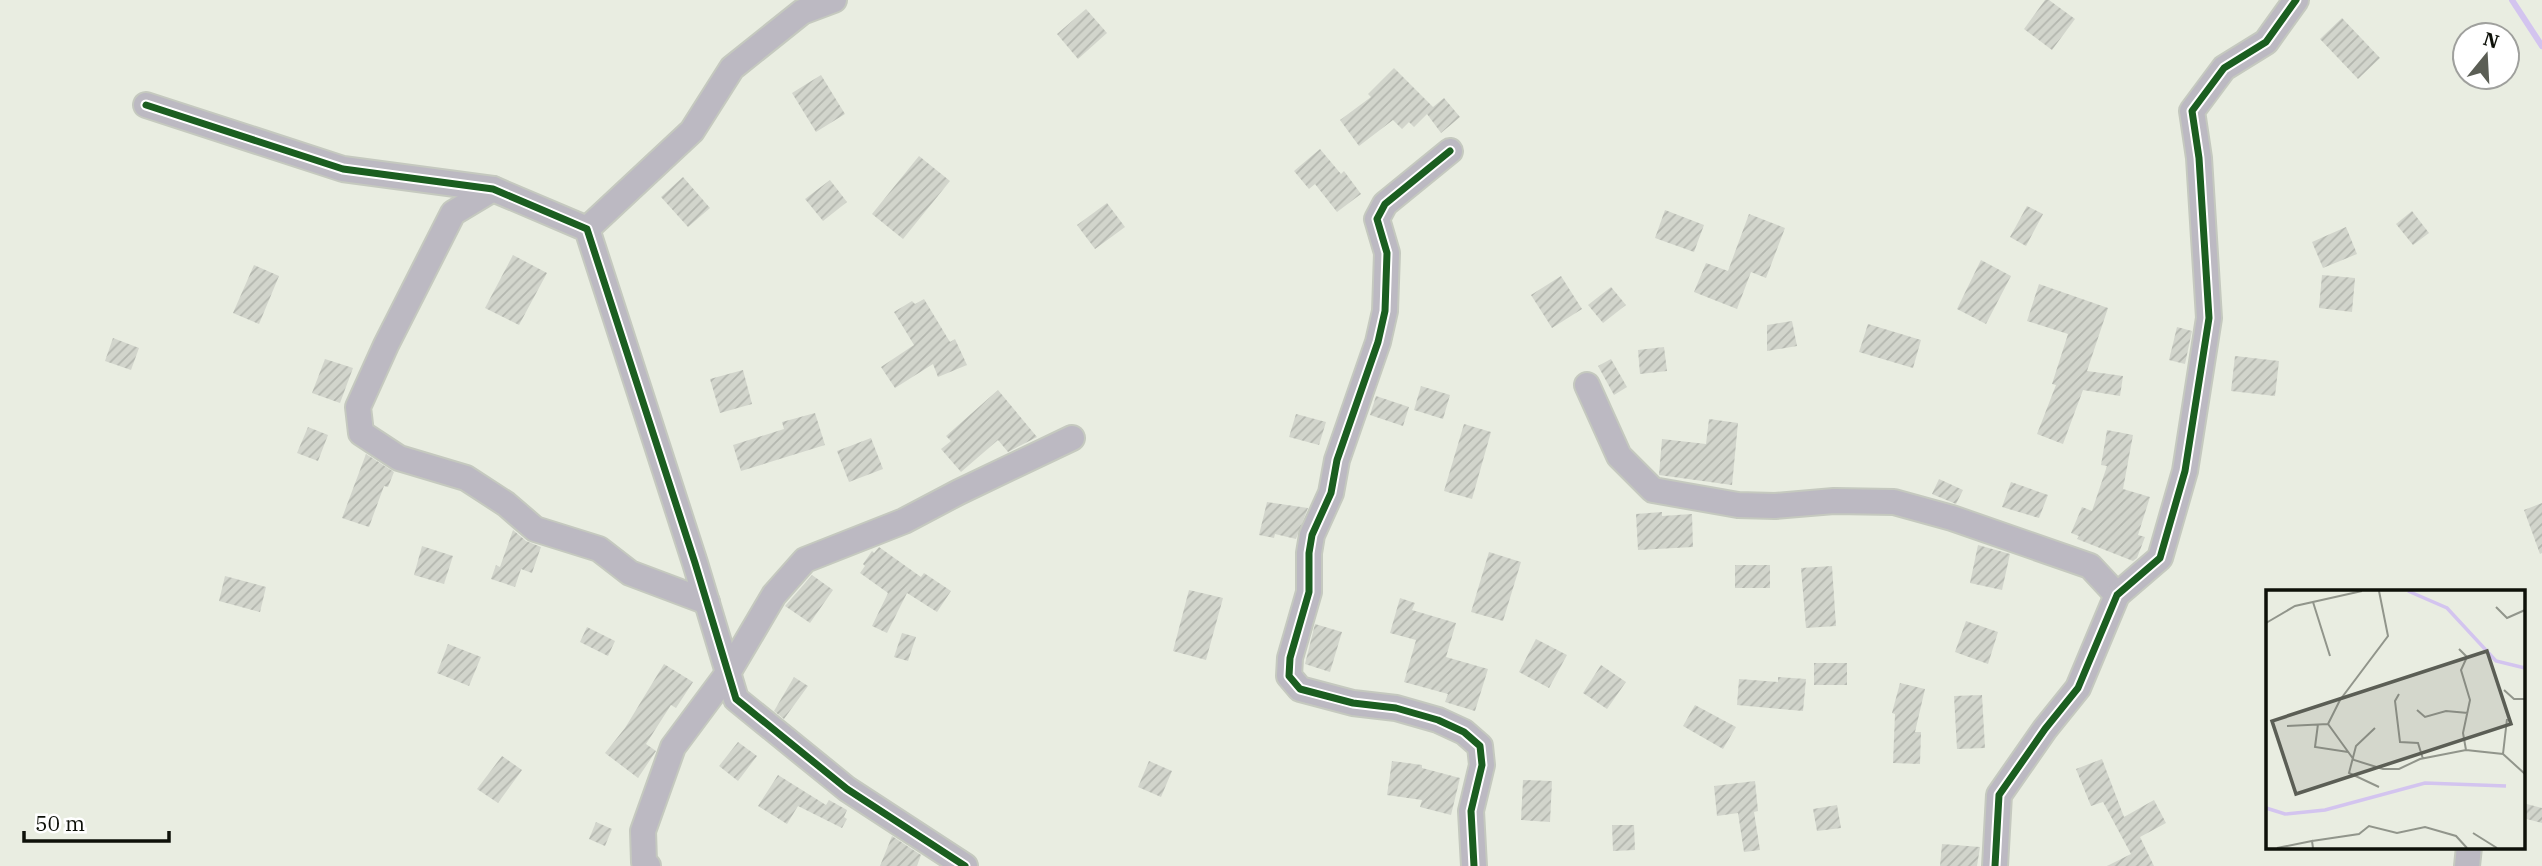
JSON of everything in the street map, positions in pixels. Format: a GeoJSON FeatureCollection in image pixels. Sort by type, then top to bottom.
{"type":"FeatureCollection","features":[{"type":"Feature","properties":{"kind":"street"},"geometry":{"type":"LineString","coordinates":[[587,229],[692,131],[732,68],[802,12],[834,0]]}},
{"type":"Feature","properties":{"kind":"street"},"geometry":{"type":"LineString","coordinates":[[1995,866],[1999,795],[2045,729],[2078,688],[2117,595],[2160,558],[2185,471],[2209,318],[2199,158],[2192,111],[2224,68],[2266,42],[2296,0]]}},
{"type":"Feature","properties":{"kind":"street"},"geometry":{"type":"LineString","coordinates":[[146,105],[343,169],[492,189],[587,229],[736,699],[847,789],[965,866]]}},
{"type":"Feature","properties":{"kind":"street"},"geometry":{"type":"LineString","coordinates":[[1450,151],[1385,204],[1377,219],[1387,253],[1385,311],[1378,342],[1337,460],[1331,493],[1312,535],[1309,592],[1290,658],[1289,676],[1300,689],[1353,703],[1396,708],[1438,720],[1464,732],[1480,746],[1482,765],[1471,811],[1474,866]]}},
{"type":"Feature","properties":{"kind":"street"},"geometry":{"type":"LineString","coordinates":[[492,189],[453,213],[386,345],[358,407],[361,433],[399,458],[466,478],[506,504],[535,529],[599,549],[630,573],[707,602]]}},
{"type":"Feature","properties":{"kind":"street"},"geometry":{"type":"LineString","coordinates":[[1587,385],[1619,456],[1653,491],[1738,505],[1776,506],[1834,500],[1894,502],[2015,539],[2090,566],[2117,595]]}},
{"type":"Feature","properties":{"kind":"street"},"geometry":{"type":"LineString","coordinates":[[648,866],[645,862],[643,831],[673,747],[728,673],[774,596],[805,560],[904,521],[1072,438]]}},
{"type":"Feature","properties":{"kind":"street"},"geometry":{"type":"LineString","coordinates":[[2467,866],[2469,848]]}},
{"type":"Feature","properties":{"kind":"building"},"geometry":{"type":"Polygon","coordinates":[[[2045,0],[2049,0],[2075,19],[2052,50],[2024,29],[2045,0]]]}},
{"type":"Feature","properties":{"kind":"building"},"geometry":{"type":"Polygon","coordinates":[[[1086,9],[1107,33],[1078,59],[1057,34],[1086,9]]]}},
{"type":"Feature","properties":{"kind":"building"},"geometry":{"type":"Polygon","coordinates":[[[2342,18],[2380,58],[2358,79],[2320,39],[2342,18]]]}},
{"type":"Feature","properties":{"kind":"building"},"geometry":{"type":"Polygon","coordinates":[[[1394,68],[1433,107],[1444,98],[1460,117],[1441,133],[1427,114],[1414,127],[1409,122],[1402,129],[1393,120],[1359,146],[1340,120],[1371,97],[1368,94],[1394,68]]]}},
{"type":"Feature","properties":{"kind":"building"},"geometry":{"type":"Polygon","coordinates":[[[821,75],[845,114],[816,132],[792,93],[821,75]]]}},
{"type":"Feature","properties":{"kind":"building"},"geometry":{"type":"Polygon","coordinates":[[[1320,149],[1341,174],[1344,171],[1361,194],[1337,212],[1315,184],[1309,189],[1294,171],[1320,149]]]}},
{"type":"Feature","properties":{"kind":"building"},"geometry":{"type":"Polygon","coordinates":[[[919,156],[950,181],[903,239],[872,214],[919,156]]]}},
{"type":"Feature","properties":{"kind":"building"},"geometry":{"type":"Polygon","coordinates":[[[683,177],[710,208],[688,227],[661,197],[683,177]]]}},
{"type":"Feature","properties":{"kind":"building"},"geometry":{"type":"Polygon","coordinates":[[[830,180],[847,202],[823,221],[805,199],[830,180]]]}},
{"type":"Feature","properties":{"kind":"building"},"geometry":{"type":"Polygon","coordinates":[[[1107,203],[1125,227],[1095,249],[1077,225],[1107,203]]]}},
{"type":"Feature","properties":{"kind":"building"},"geometry":{"type":"Polygon","coordinates":[[[2027,206],[2043,214],[2026,246],[2010,237],[2027,206]]]}},
{"type":"Feature","properties":{"kind":"building"},"geometry":{"type":"Polygon","coordinates":[[[1665,210],[1704,225],[1694,252],[1655,238],[1665,210]]]}},
{"type":"Feature","properties":{"kind":"building"},"geometry":{"type":"Polygon","coordinates":[[[2412,211],[2429,233],[2413,245],[2396,224],[2412,211]]]}},
{"type":"Feature","properties":{"kind":"building"},"geometry":{"type":"Polygon","coordinates":[[[1749,214],[1785,228],[1766,278],[1751,272],[1737,309],[1694,292],[1706,263],[1728,271],[1749,214]]]}},
{"type":"Feature","properties":{"kind":"building"},"geometry":{"type":"Polygon","coordinates":[[[2346,227],[2357,254],[2323,268],[2312,242],[2346,227]]]}},
{"type":"Feature","properties":{"kind":"building"},"geometry":{"type":"Polygon","coordinates":[[[513,255],[547,273],[519,325],[485,308],[513,255]]]}},
{"type":"Feature","properties":{"kind":"building"},"geometry":{"type":"Polygon","coordinates":[[[1981,260],[2011,276],[1986,324],[1957,309],[1981,260]]]}},
{"type":"Feature","properties":{"kind":"building"},"geometry":{"type":"Polygon","coordinates":[[[254,265],[279,276],[259,324],[233,313],[254,265]]]}},
{"type":"Feature","properties":{"kind":"building"},"geometry":{"type":"Polygon","coordinates":[[[2322,275],[2355,278],[2352,312],[2319,308],[2322,275]]]}},
{"type":"Feature","properties":{"kind":"building"},"geometry":{"type":"Polygon","coordinates":[[[1561,276],[1582,309],[1552,328],[1531,295],[1561,276]]]}},
{"type":"Feature","properties":{"kind":"building"},"geometry":{"type":"Polygon","coordinates":[[[2039,284],[2108,308],[2087,371],[2123,376],[2120,396],[2083,390],[2063,444],[2037,434],[2056,385],[2052,384],[2068,334],[2027,321],[2039,284]]]}},
{"type":"Feature","properties":{"kind":"building"},"geometry":{"type":"Polygon","coordinates":[[[1611,287],[1626,305],[1603,323],[1588,305],[1611,287]]]}},
{"type":"Feature","properties":{"kind":"building"},"geometry":{"type":"Polygon","coordinates":[[[924,299],[950,342],[955,339],[967,365],[938,377],[933,364],[895,388],[881,367],[914,345],[894,312],[912,301],[915,304],[924,299]]]}},
{"type":"Feature","properties":{"kind":"building"},"geometry":{"type":"Polygon","coordinates":[[[1792,321],[1797,346],[1767,351],[1767,325],[1792,321]]]}},
{"type":"Feature","properties":{"kind":"building"},"geometry":{"type":"Polygon","coordinates":[[[1868,324],[1921,340],[1913,368],[1859,352],[1868,324]]]}},
{"type":"Feature","properties":{"kind":"building"},"geometry":{"type":"Polygon","coordinates":[[[2177,327],[2192,331],[2185,364],[2169,360],[2177,327]]]}},
{"type":"Feature","properties":{"kind":"building"},"geometry":{"type":"Polygon","coordinates":[[[113,338],[139,348],[131,370],[105,361],[113,338]]]}},
{"type":"Feature","properties":{"kind":"building"},"geometry":{"type":"Polygon","coordinates":[[[1664,347],[1667,371],[1640,374],[1638,350],[1664,347]]]}},
{"type":"Feature","properties":{"kind":"building"},"geometry":{"type":"Polygon","coordinates":[[[2235,356],[2279,361],[2275,396],[2231,391],[2235,356]]]}},
{"type":"Feature","properties":{"kind":"building"},"geometry":{"type":"Polygon","coordinates":[[[325,359],[353,368],[340,403],[312,393],[325,359]]]}},
{"type":"Feature","properties":{"kind":"building"},"geometry":{"type":"Polygon","coordinates":[[[1611,359],[1627,387],[1614,395],[1598,366],[1611,359]]]}},
{"type":"Feature","properties":{"kind":"building"},"geometry":{"type":"Polygon","coordinates":[[[743,370],[752,404],[720,413],[710,379],[743,370]]]}},
{"type":"Feature","properties":{"kind":"building"},"geometry":{"type":"Polygon","coordinates":[[[1421,386],[1450,395],[1443,419],[1414,410],[1421,386]]]}},
{"type":"Feature","properties":{"kind":"building"},"geometry":{"type":"Polygon","coordinates":[[[998,390],[1037,437],[1008,452],[998,440],[961,472],[941,449],[951,441],[946,436],[998,390]]]}},
{"type":"Feature","properties":{"kind":"building"},"geometry":{"type":"Polygon","coordinates":[[[1376,396],[1409,407],[1403,426],[1370,415],[1376,396]]]}},
{"type":"Feature","properties":{"kind":"building"},"geometry":{"type":"Polygon","coordinates":[[[815,413],[825,445],[741,471],[733,445],[784,429],[782,422],[815,413]]]}},
{"type":"Feature","properties":{"kind":"building"},"geometry":{"type":"Polygon","coordinates":[[[1296,414],[1326,422],[1319,445],[1289,437],[1296,414]]]}},
{"type":"Feature","properties":{"kind":"building"},"geometry":{"type":"Polygon","coordinates":[[[1709,419],[1738,423],[1732,485],[1659,475],[1662,439],[1706,444],[1709,419]]]}},
{"type":"Feature","properties":{"kind":"building"},"geometry":{"type":"Polygon","coordinates":[[[1464,424],[1491,432],[1472,499],[1444,491],[1464,424]]]}},
{"type":"Feature","properties":{"kind":"building"},"geometry":{"type":"Polygon","coordinates":[[[308,427],[328,435],[318,461],[297,453],[308,427]]]}},
{"type":"Feature","properties":{"kind":"building"},"geometry":{"type":"Polygon","coordinates":[[[2107,430],[2133,435],[2123,489],[2150,497],[2138,535],[2145,537],[2137,558],[2133,561],[2077,539],[2079,536],[2071,533],[2082,507],[2092,511],[2107,466],[2101,465],[2107,430]]]}},
{"type":"Feature","properties":{"kind":"building"},"geometry":{"type":"Polygon","coordinates":[[[871,438],[883,469],[849,482],[837,451],[871,438]]]}},
{"type":"Feature","properties":{"kind":"building"},"geometry":{"type":"Polygon","coordinates":[[[366,454],[394,472],[388,487],[384,486],[369,527],[342,518],[366,454]]]}},
{"type":"Feature","properties":{"kind":"building"},"geometry":{"type":"Polygon","coordinates":[[[1939,479],[1963,490],[1956,504],[1932,494],[1939,479]]]}},
{"type":"Feature","properties":{"kind":"building"},"geometry":{"type":"Polygon","coordinates":[[[2011,482],[2048,495],[2039,518],[2002,507],[2011,482]]]}},
{"type":"Feature","properties":{"kind":"building"},"geometry":{"type":"Polygon","coordinates":[[[1267,502],[1308,508],[1296,539],[1275,534],[1274,538],[1259,535],[1267,502]]]}},
{"type":"Feature","properties":{"kind":"building"},"geometry":{"type":"Polygon","coordinates":[[[2542,503],[2542,553],[2540,554],[2524,510],[2542,503]]]}},
{"type":"Feature","properties":{"kind":"building"},"geometry":{"type":"Polygon","coordinates":[[[1662,512],[1662,516],[1692,514],[1693,547],[1638,550],[1636,514],[1662,512]]]}},
{"type":"Feature","properties":{"kind":"building"},"geometry":{"type":"Polygon","coordinates":[[[513,530],[526,541],[541,547],[532,573],[521,569],[515,587],[491,579],[496,565],[500,567],[513,530]]]}},
{"type":"Feature","properties":{"kind":"building"},"geometry":{"type":"Polygon","coordinates":[[[1978,545],[2010,554],[2002,590],[1970,583],[1978,545]]]}},
{"type":"Feature","properties":{"kind":"building"},"geometry":{"type":"Polygon","coordinates":[[[422,546],[453,556],[444,584],[414,575],[422,546]]]}},
{"type":"Feature","properties":{"kind":"building"},"geometry":{"type":"Polygon","coordinates":[[[879,547],[921,577],[924,573],[951,591],[937,612],[907,593],[887,633],[872,626],[888,593],[860,573],[872,551],[874,553],[879,547]]]}},
{"type":"Feature","properties":{"kind":"building"},"geometry":{"type":"Polygon","coordinates":[[[1489,552],[1521,562],[1503,621],[1471,612],[1489,552]]]}},
{"type":"Feature","properties":{"kind":"building"},"geometry":{"type":"Polygon","coordinates":[[[1735,565],[1770,565],[1770,588],[1735,588],[1735,565]]]}},
{"type":"Feature","properties":{"kind":"building"},"geometry":{"type":"Polygon","coordinates":[[[1832,566],[1836,626],[1806,628],[1801,568],[1832,566]]]}},
{"type":"Feature","properties":{"kind":"building"},"geometry":{"type":"Polygon","coordinates":[[[812,575],[833,590],[810,623],[785,606],[812,575]]]}},
{"type":"Feature","properties":{"kind":"building"},"geometry":{"type":"Polygon","coordinates":[[[225,576],[266,587],[260,612],[219,601],[225,576]]]}},
{"type":"Feature","properties":{"kind":"building"},"geometry":{"type":"Polygon","coordinates":[[[1189,590],[1223,598],[1206,660],[1173,651],[1189,590]]]}},
{"type":"Feature","properties":{"kind":"building"},"geometry":{"type":"Polygon","coordinates":[[[1400,598],[1415,603],[1412,610],[1456,623],[1446,657],[1488,669],[1475,711],[1445,702],[1448,694],[1404,682],[1416,640],[1390,633],[1400,598]]]}},
{"type":"Feature","properties":{"kind":"building"},"geometry":{"type":"Polygon","coordinates":[[[1966,621],[1998,632],[1988,664],[1955,652],[1966,621]]]}},
{"type":"Feature","properties":{"kind":"building"},"geometry":{"type":"Polygon","coordinates":[[[1315,624],[1342,632],[1330,672],[1305,664],[1315,624]]]}},
{"type":"Feature","properties":{"kind":"building"},"geometry":{"type":"Polygon","coordinates":[[[587,627],[615,641],[608,656],[580,642],[587,627]]]}},
{"type":"Feature","properties":{"kind":"building"},"geometry":{"type":"Polygon","coordinates":[[[902,633],[916,637],[908,661],[894,657],[902,633]]]}},
{"type":"Feature","properties":{"kind":"building"},"geometry":{"type":"Polygon","coordinates":[[[1536,639],[1567,655],[1549,688],[1519,672],[1536,639]]]}},
{"type":"Feature","properties":{"kind":"building"},"geometry":{"type":"Polygon","coordinates":[[[448,644],[481,657],[469,686],[437,673],[448,644]]]}},
{"type":"Feature","properties":{"kind":"building"},"geometry":{"type":"Polygon","coordinates":[[[1814,663],[1847,663],[1847,685],[1814,685],[1814,663]]]}},
{"type":"Feature","properties":{"kind":"building"},"geometry":{"type":"Polygon","coordinates":[[[664,664],[693,682],[676,708],[671,705],[646,744],[656,751],[638,778],[605,753],[625,728],[664,664]]]}},
{"type":"Feature","properties":{"kind":"building"},"geometry":{"type":"Polygon","coordinates":[[[1601,665],[1626,682],[1607,709],[1583,693],[1601,665]]]}},
{"type":"Feature","properties":{"kind":"building"},"geometry":{"type":"Polygon","coordinates":[[[794,677],[808,686],[784,719],[774,711],[794,677]]]}},
{"type":"Feature","properties":{"kind":"building"},"geometry":{"type":"Polygon","coordinates":[[[1778,677],[1806,679],[1803,711],[1737,705],[1739,679],[1778,682],[1778,677]]]}},
{"type":"Feature","properties":{"kind":"building"},"geometry":{"type":"Polygon","coordinates":[[[1900,683],[1925,689],[1915,732],[1921,732],[1920,764],[1893,763],[1895,714],[1892,713],[1900,683]]]}},
{"type":"Feature","properties":{"kind":"building"},"geometry":{"type":"Polygon","coordinates":[[[1982,695],[1985,748],[1957,749],[1954,696],[1982,695]]]}},
{"type":"Feature","properties":{"kind":"building"},"geometry":{"type":"Polygon","coordinates":[[[1695,705],[1736,727],[1723,749],[1683,726],[1695,705]]]}},
{"type":"Feature","properties":{"kind":"building"},"geometry":{"type":"Polygon","coordinates":[[[738,742],[757,756],[738,781],[719,766],[738,742]]]}},
{"type":"Feature","properties":{"kind":"building"},"geometry":{"type":"Polygon","coordinates":[[[502,756],[522,770],[498,803],[477,789],[502,756]]]}},
{"type":"Feature","properties":{"kind":"building"},"geometry":{"type":"Polygon","coordinates":[[[2102,759],[2124,817],[2154,800],[2166,823],[2140,837],[2154,866],[2107,866],[2131,854],[2103,802],[2091,806],[2076,769],[2102,759]]]}},
{"type":"Feature","properties":{"kind":"building"},"geometry":{"type":"Polygon","coordinates":[[[1149,761],[1172,771],[1161,797],[1138,787],[1149,761]]]}},
{"type":"Feature","properties":{"kind":"building"},"geometry":{"type":"Polygon","coordinates":[[[1392,761],[1422,765],[1422,768],[1460,778],[1451,815],[1420,807],[1422,800],[1387,795],[1392,761]]]}},
{"type":"Feature","properties":{"kind":"building"},"geometry":{"type":"Polygon","coordinates":[[[778,775],[826,805],[829,800],[847,810],[844,817],[847,819],[842,828],[798,806],[787,824],[758,806],[778,775]]]}},
{"type":"Feature","properties":{"kind":"building"},"geometry":{"type":"Polygon","coordinates":[[[1523,780],[1552,781],[1550,822],[1521,820],[1523,780]]]}},
{"type":"Feature","properties":{"kind":"building"},"geometry":{"type":"Polygon","coordinates":[[[1755,781],[1758,811],[1754,812],[1760,850],[1744,852],[1738,813],[1717,816],[1714,786],[1755,781]]]}},
{"type":"Feature","properties":{"kind":"building"},"geometry":{"type":"Polygon","coordinates":[[[2524,803],[2542,808],[2542,823],[2524,818],[2524,803]]]}},
{"type":"Feature","properties":{"kind":"building"},"geometry":{"type":"Polygon","coordinates":[[[1837,805],[1841,828],[1817,831],[1813,809],[1837,805]]]}},
{"type":"Feature","properties":{"kind":"building"},"geometry":{"type":"Polygon","coordinates":[[[596,822],[612,829],[605,846],[589,839],[596,822]]]}},
{"type":"Feature","properties":{"kind":"building"},"geometry":{"type":"Polygon","coordinates":[[[1612,825],[1634,825],[1635,850],[1613,851],[1612,825]]]}},
{"type":"Feature","properties":{"kind":"building"},"geometry":{"type":"Polygon","coordinates":[[[892,836],[921,855],[917,866],[880,866],[892,836]]]}},
{"type":"Feature","properties":{"kind":"building"},"geometry":{"type":"Polygon","coordinates":[[[1942,844],[1980,847],[1977,866],[1940,866],[1942,844]]]}},
{"type":"Feature","properties":{"kind":"waterway"},"geometry":{"type":"LineString","coordinates":[[2512,0],[2542,46]]}},
{"type":"Feature","properties":{"kind":"cycle path"},"geometry":{"type":"LineString","coordinates":[[1995,866],[1999,795],[2045,729],[2078,688],[2117,595],[2160,558],[2185,471],[2209,318],[2199,158],[2192,111],[2224,68],[2266,42],[2296,0]]}},
{"type":"Feature","properties":{"kind":"cycle path"},"geometry":{"type":"LineString","coordinates":[[146,105],[343,169],[493,189],[587,229],[736,699],[847,789],[965,866]]}},
{"type":"Feature","properties":{"kind":"cycle path"},"geometry":{"type":"LineString","coordinates":[[1450,151],[1385,204],[1377,219],[1387,253],[1385,311],[1378,342],[1337,460],[1331,493],[1312,535],[1309,592],[1290,658],[1289,676],[1300,689],[1353,703],[1396,708],[1438,720],[1464,732],[1480,746],[1482,765],[1471,811],[1474,866]]}}]}
